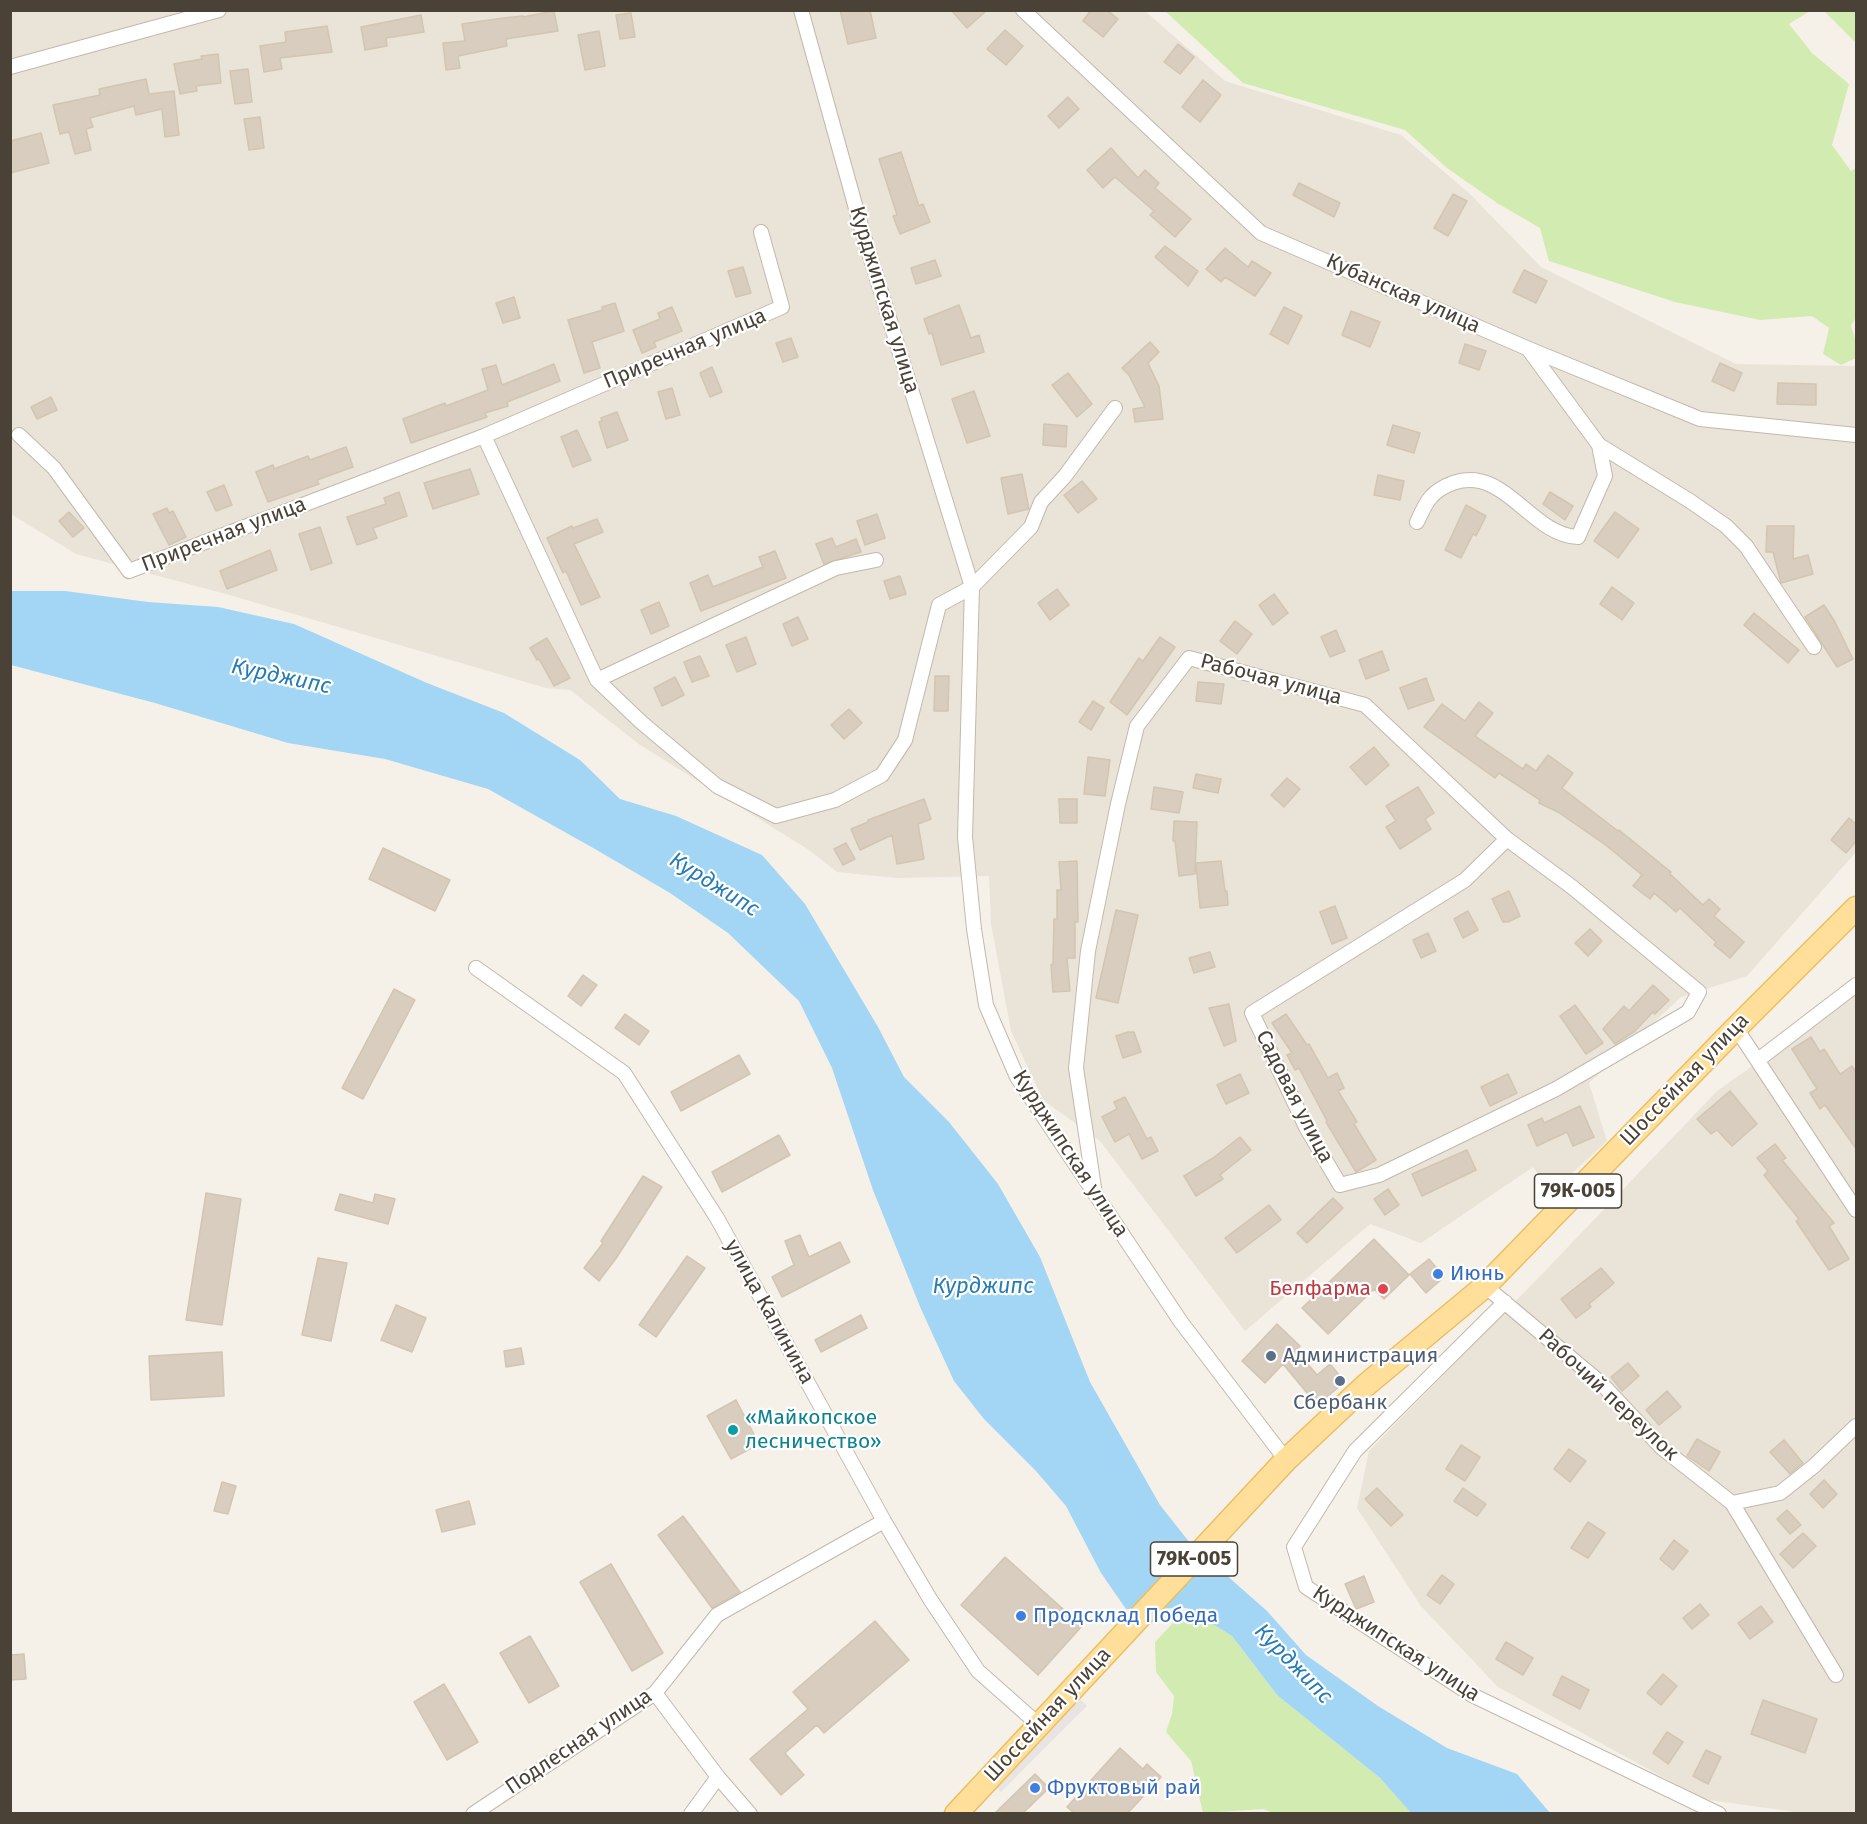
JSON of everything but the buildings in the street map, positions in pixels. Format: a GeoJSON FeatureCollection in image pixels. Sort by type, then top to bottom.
{"type":"FeatureCollection","features":[{"type":"Feature","properties":{"kind":"main road","name":"Шоссейная улица"},"geometry":{"type":"LineString","coordinates":[[957,1814],[1286,1460],[1365,1385],[1485,1286],[1736,1028],[1857,908]]}},
{"type":"Feature","properties":{"kind":"street"},"geometry":{"type":"LineString","coordinates":[[10,67],[219,10]]}},
{"type":"Feature","properties":{"kind":"street","name":"Курджипская улица"},"geometry":{"type":"LineString","coordinates":[[801,10],[862,230],[972,587],[965,837],[986,1005],[1017,1077],[1181,1322],[1286,1460]]}},
{"type":"Feature","properties":{"kind":"street","name":"Кубанская улица"},"geometry":{"type":"LineString","coordinates":[[1023,10],[1261,233],[1529,349],[1700,419],[1857,435]]}},
{"type":"Feature","properties":{"kind":"street","name":"Приречная улица"},"geometry":{"type":"LineString","coordinates":[[19,435],[54,468],[129,571],[484,436],[782,308],[761,232]]}},
{"type":"Feature","properties":{"kind":"street"},"geometry":{"type":"LineString","coordinates":[[1529,349],[1599,445],[1654,477],[1726,526],[1746,546],[1814,647]]}},
{"type":"Feature","properties":{"kind":"street"},"geometry":{"type":"LineString","coordinates":[[484,436],[597,680],[640,722],[717,786],[776,816],[835,800],[882,775],[905,740],[939,605],[972,587],[1031,526],[1041,502],[1065,476],[1115,408]]}},
{"type":"Feature","properties":{"kind":"street"},"geometry":{"type":"LineString","coordinates":[[1417,522],[1426,500],[1447,486],[1465,479],[1482,480],[1516,501],[1548,528],[1565,537],[1578,537],[1605,476],[1599,445]]}},
{"type":"Feature","properties":{"kind":"street"},"geometry":{"type":"LineString","coordinates":[[597,680],[836,568],[876,560]]}},
{"type":"Feature","properties":{"kind":"street","name":"Рабочая улица"},"geometry":{"type":"LineString","coordinates":[[1095,1194],[1076,1068],[1088,951],[1118,804],[1137,726],[1188,658],[1365,705],[1507,839],[1572,887],[1700,992]]}},
{"type":"Feature","properties":{"kind":"street","name":"Садовая улица"},"geometry":{"type":"LineString","coordinates":[[1507,839],[1465,880],[1252,1013],[1307,1129],[1340,1185],[1379,1175],[1556,1089],[1688,1012],[1700,992]]}},
{"type":"Feature","properties":{"kind":"street","name":"улица Калинина"},"geometry":{"type":"LineString","coordinates":[[476,968],[624,1073],[717,1218],[884,1521],[930,1599],[978,1671],[1039,1725]]}},
{"type":"Feature","properties":{"kind":"street"},"geometry":{"type":"LineString","coordinates":[[1758,1060],[1857,985]]}},
{"type":"Feature","properties":{"kind":"street"},"geometry":{"type":"LineString","coordinates":[[1736,1028],[1857,1210]]}},
{"type":"Feature","properties":{"kind":"street","name":"Рабочий переулок"},"geometry":{"type":"LineString","coordinates":[[1485,1286],[1602,1384],[1662,1448],[1732,1503],[1836,1675]]}},
{"type":"Feature","properties":{"kind":"street","name":"Курджипская улица"},"geometry":{"type":"LineString","coordinates":[[1505,1302],[1355,1451],[1294,1546],[1306,1587],[1472,1695],[1719,1814]]}},
{"type":"Feature","properties":{"kind":"street"},"geometry":{"type":"LineString","coordinates":[[1732,1503],[1780,1493],[1814,1466],[1857,1426]]}},
{"type":"Feature","properties":{"kind":"street","name":"Подлесная улица"},"geometry":{"type":"LineString","coordinates":[[472,1814],[655,1693],[717,1615],[884,1521]]}},
{"type":"Feature","properties":{"kind":"street"},"geometry":{"type":"LineString","coordinates":[[655,1693],[718,1777],[750,1814]]}},
{"type":"Feature","properties":{"kind":"street"},"geometry":{"type":"LineString","coordinates":[[691,1814],[718,1777]]}},
{"type":"Feature","properties":{"kind":"shaded area"},"geometry":{"type":"Polygon","coordinates":[[[10,11],[1145,11],[1225,81],[1401,135],[1471,195],[1541,267],[1736,364],[1856,366],[1856,852],[1747,976],[1681,997],[1589,1083],[1607,1141],[1552,1192],[1533,1167],[1421,1243],[1370,1224],[1245,1331],[1100,1141],[1043,1100],[1011,1031],[991,924],[989,876],[896,878],[837,872],[809,850],[640,745],[570,690],[546,688],[226,594],[76,554],[11,514],[10,11]]]}},
{"type":"Feature","properties":{"kind":"shaded area"},"geometry":{"type":"Polygon","coordinates":[[[1856,993],[1856,1813],[1802,1813],[1703,1799],[1498,1687],[1421,1606],[1357,1508],[1369,1451],[1717,1091],[1856,993]]]}},
{"type":"Feature","properties":{"kind":"shaded area"},"geometry":{"type":"Polygon","coordinates":[[[1079,1698],[1087,1706],[1001,1792],[993,1784],[1079,1698]]]}},
{"type":"Feature","properties":{"kind":"green space"},"geometry":{"type":"Polygon","coordinates":[[[1165,11],[1810,11],[1789,24],[1812,53],[1849,84],[1832,145],[1851,171],[1856,168],[1856,317],[1851,326],[1856,342],[1856,358],[1841,365],[1823,354],[1829,328],[1812,316],[1760,320],[1675,302],[1549,261],[1540,228],[1497,203],[1447,168],[1405,130],[1243,83],[1165,11]]]}},
{"type":"Feature","properties":{"kind":"green space"},"geometry":{"type":"Polygon","coordinates":[[[1824,11],[1856,11],[1856,43],[1824,11]]]}},
{"type":"Feature","properties":{"kind":"green space"},"geometry":{"type":"Polygon","coordinates":[[[1187,1608],[1232,1636],[1277,1695],[1380,1778],[1411,1813],[1276,1814],[1263,1809],[1203,1813],[1191,1761],[1166,1732],[1172,1714],[1174,1696],[1156,1672],[1155,1642],[1187,1608]]]}},
{"type":"Feature","properties":{"kind":"water","name":"Курджипс"},"geometry":{"type":"Polygon","coordinates":[[[10,591],[65,591],[148,602],[218,607],[294,624],[427,683],[504,713],[580,760],[620,799],[676,816],[762,855],[805,904],[878,1027],[904,1077],[949,1122],[998,1184],[1040,1257],[1090,1382],[1160,1505],[1190,1543],[1267,1611],[1306,1655],[1378,1706],[1447,1748],[1517,1774],[1550,1813],[1411,1813],[1380,1778],[1277,1695],[1232,1636],[1187,1608],[1126,1609],[1101,1573],[1066,1506],[1036,1471],[984,1419],[954,1381],[921,1309],[873,1190],[832,1068],[799,1001],[728,933],[670,893],[488,789],[385,759],[288,743],[155,703],[11,665],[10,591]]]}},
{"type":"Feature","properties":{"kind":"place","name":"Июнь"},"geometry":{"type":"Point","coordinates":[1438,1274]}},
{"type":"Feature","properties":{"kind":"place","name":"Белфарма"},"geometry":{"type":"Point","coordinates":[1383,1289]}},
{"type":"Feature","properties":{"kind":"place","name":"Администрация"},"geometry":{"type":"Point","coordinates":[1271,1356]}},
{"type":"Feature","properties":{"kind":"place","name":"Сбербанк"},"geometry":{"type":"Point","coordinates":[1340,1381]}},
{"type":"Feature","properties":{"kind":"place","name":"«Майкопское лесничество»"},"geometry":{"type":"Point","coordinates":[733,1430]}},
{"type":"Feature","properties":{"kind":"place","name":"Продсклад Победа"},"geometry":{"type":"Point","coordinates":[1021,1616]}},
{"type":"Feature","properties":{"kind":"place","name":"Фруктовый рай"},"geometry":{"type":"Point","coordinates":[1035,1788]}}]}
